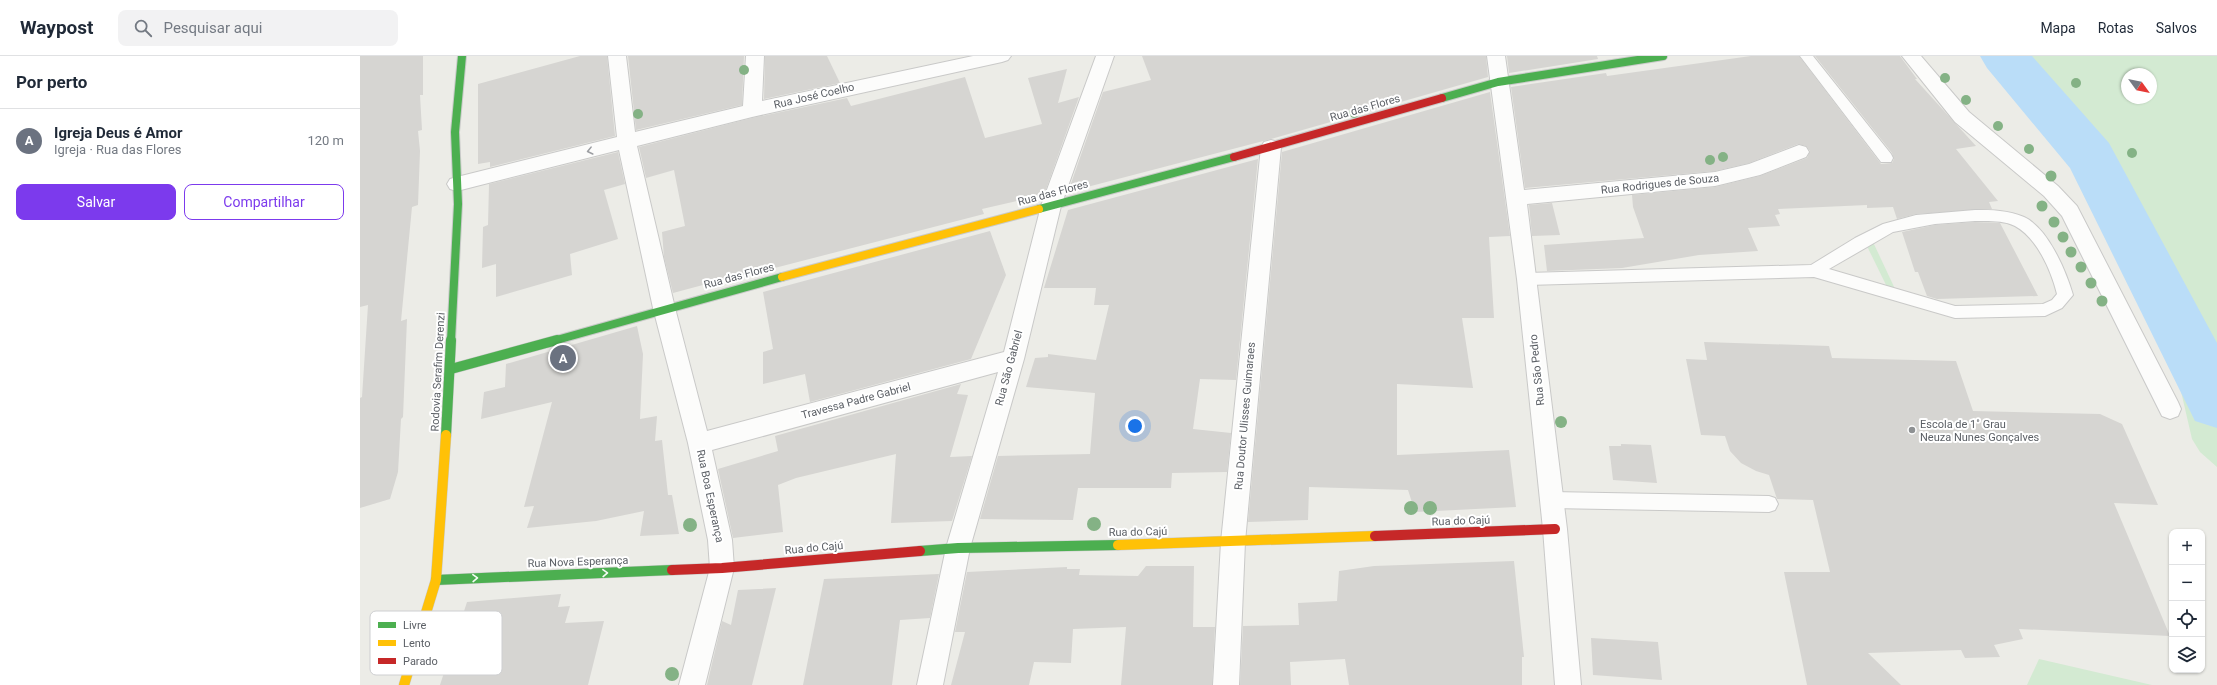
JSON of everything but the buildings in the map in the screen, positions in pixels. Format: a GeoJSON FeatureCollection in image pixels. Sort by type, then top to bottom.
{"type":"FeatureCollection","features":[{"type":"Feature","properties":{"kind":"street","name":"Rodovia Serafim Derenzi"},"geometry":{"type":"LineString","coordinates":[[427,611],[436,580],[451,369],[457,184],[455,132],[462,56]]}},
{"type":"Feature","properties":{"kind":"street"},"geometry":{"type":"LineString","coordinates":[[617,56],[627,142],[664,308]]}},
{"type":"Feature","properties":{"kind":"street"},"geometry":{"type":"LineString","coordinates":[[752,110],[755,56]]}},
{"type":"Feature","properties":{"kind":"street","name":"Rua José Coelho"},"geometry":{"type":"LineString","coordinates":[[457,184],[939,62],[1002,56]]}},
{"type":"Feature","properties":{"kind":"street","name":"Rua São Gabriel"},"geometry":{"type":"LineString","coordinates":[[930,685],[958,548],[1013,359],[1051,206],[1105,56]]}},
{"type":"Feature","properties":{"kind":"street","name":"Rua São Pedro"},"geometry":{"type":"LineString","coordinates":[[1496,56],[1498,82],[1527,279],[1555,529],[1568,685]]}},
{"type":"Feature","properties":{"kind":"street","name":"Rua das Flores"},"geometry":{"type":"LineString","coordinates":[[451,369],[664,308],[1271,147],[1498,82],[1663,56]]}},
{"type":"Feature","properties":{"kind":"street"},"geometry":{"type":"LineString","coordinates":[[1911,56],[1962,117],[2036,178],[2070,211],[2170,409]]}},
{"type":"Feature","properties":{"kind":"street","name":"Rua Doutor Ulisses Guimaraes"},"geometry":{"type":"LineString","coordinates":[[1226,685],[1233,542],[1271,147]]}},
{"type":"Feature","properties":{"kind":"street","name":"Rua Rodrigues de Souza"},"geometry":{"type":"LineString","coordinates":[[1516,198],[1715,179],[1753,170],[1799,152]]}},
{"type":"Feature","properties":{"kind":"street","name":"Rua Boa Esperança"},"geometry":{"type":"LineString","coordinates":[[664,308],[699,443],[720,540],[722,568],[692,685]]}},
{"type":"Feature","properties":{"kind":"street","name":"Travessa Padre Gabriel"},"geometry":{"type":"LineString","coordinates":[[699,443],[1013,359]]}},
{"type":"Feature","properties":{"kind":"street","name":"Rua do Cajú"},"geometry":{"type":"LineString","coordinates":[[722,568],[958,548],[1233,542],[1555,529]]}},
{"type":"Feature","properties":{"kind":"street","name":"Rua Nova Esperança"},"geometry":{"type":"LineString","coordinates":[[436,580],[722,568]]}},
{"type":"Feature","properties":{"kind":"street","name":"Rodovia Serafim Derenzi"},"geometry":{"type":"LineString","coordinates":[[404,685],[407,675]]}},
{"type":"Feature","properties":{"kind":"lane"},"geometry":{"type":"LineString","coordinates":[[1806,56],[1886,158]]}},
{"type":"Feature","properties":{"kind":"lane"},"geometry":{"type":"LineString","coordinates":[[1527,279],[1814,271],[1955,312],[2045,310],[2057,304],[2065,295],[2062,280],[2034,231],[2020,221],[2008,217],[1969,216],[1912,220],[1888,228],[1854,245],[1814,271]]}},
{"type":"Feature","properties":{"kind":"lane"},"geometry":{"type":"LineString","coordinates":[[1551,500],[1769,504]]}},
{"type":"Feature","properties":{"kind":"green space"},"geometry":{"type":"Polygon","coordinates":[[[2003,56],[2217,56],[2217,467],[2200,452],[2192,439],[2180,387],[2158,308],[2131,228],[2101,173],[2059,126],[2003,56]]]}},
{"type":"Feature","properties":{"kind":"green space"},"geometry":{"type":"Polygon","coordinates":[[[1865,242],[1873,242],[1896,291],[1889,291],[1865,242]]]}},
{"type":"Feature","properties":{"kind":"green space"},"geometry":{"type":"Polygon","coordinates":[[[2039,659],[2152,685],[2027,685],[2039,659]]]}},
{"type":"Feature","properties":{"kind":"waterway"},"geometry":{"type":"LineString","coordinates":[[2004,56],[2091,157],[2217,402]]}},
{"type":"Feature","properties":{"kind":"traffic: fast"},"geometry":{"type":"LineString","coordinates":[[446,435],[458,204],[455,132],[462,56]]}},
{"type":"Feature","properties":{"kind":"traffic: fast"},"geometry":{"type":"LineString","coordinates":[[1442,98],[1498,82],[1663,56]]}},
{"type":"Feature","properties":{"kind":"traffic: fast"},"geometry":{"type":"LineString","coordinates":[[1039,209],[1234,157]]}},
{"type":"Feature","properties":{"kind":"traffic: fast"},"geometry":{"type":"LineString","coordinates":[[451,369],[782,277]]}},
{"type":"Feature","properties":{"kind":"traffic: fast"},"geometry":{"type":"LineString","coordinates":[[920,551],[958,548],[1118,545]]}},
{"type":"Feature","properties":{"kind":"traffic: fast"},"geometry":{"type":"LineString","coordinates":[[436,580],[672,570]]}},
{"type":"Feature","properties":{"kind":"traffic: slow"},"geometry":{"type":"LineString","coordinates":[[782,277],[1039,209]]}},
{"type":"Feature","properties":{"kind":"traffic: slow"},"geometry":{"type":"LineString","coordinates":[[427,611],[436,580],[446,435]]}},
{"type":"Feature","properties":{"kind":"traffic: slow"},"geometry":{"type":"LineString","coordinates":[[1118,545],[1375,536]]}},
{"type":"Feature","properties":{"kind":"traffic: slow"},"geometry":{"type":"LineString","coordinates":[[404,685],[407,675]]}},
{"type":"Feature","properties":{"kind":"traffic: jam"},"geometry":{"type":"LineString","coordinates":[[1234,157],[1442,98]]}},
{"type":"Feature","properties":{"kind":"traffic: jam"},"geometry":{"type":"LineString","coordinates":[[1375,536],[1555,529]]}},
{"type":"Feature","properties":{"kind":"traffic: jam"},"geometry":{"type":"LineString","coordinates":[[672,570],[722,568],[920,551]]}},
{"type":"Feature","properties":{"kind":"place","name":"Igreja Deus é Amor"},"geometry":{"type":"Point","coordinates":[563,358]}},
{"type":"Feature","properties":{"kind":"place","name":"Escola de 1˚ Grau Neuza Nunes Gonçalves"},"geometry":{"type":"Point","coordinates":[1912,430]}}]}
